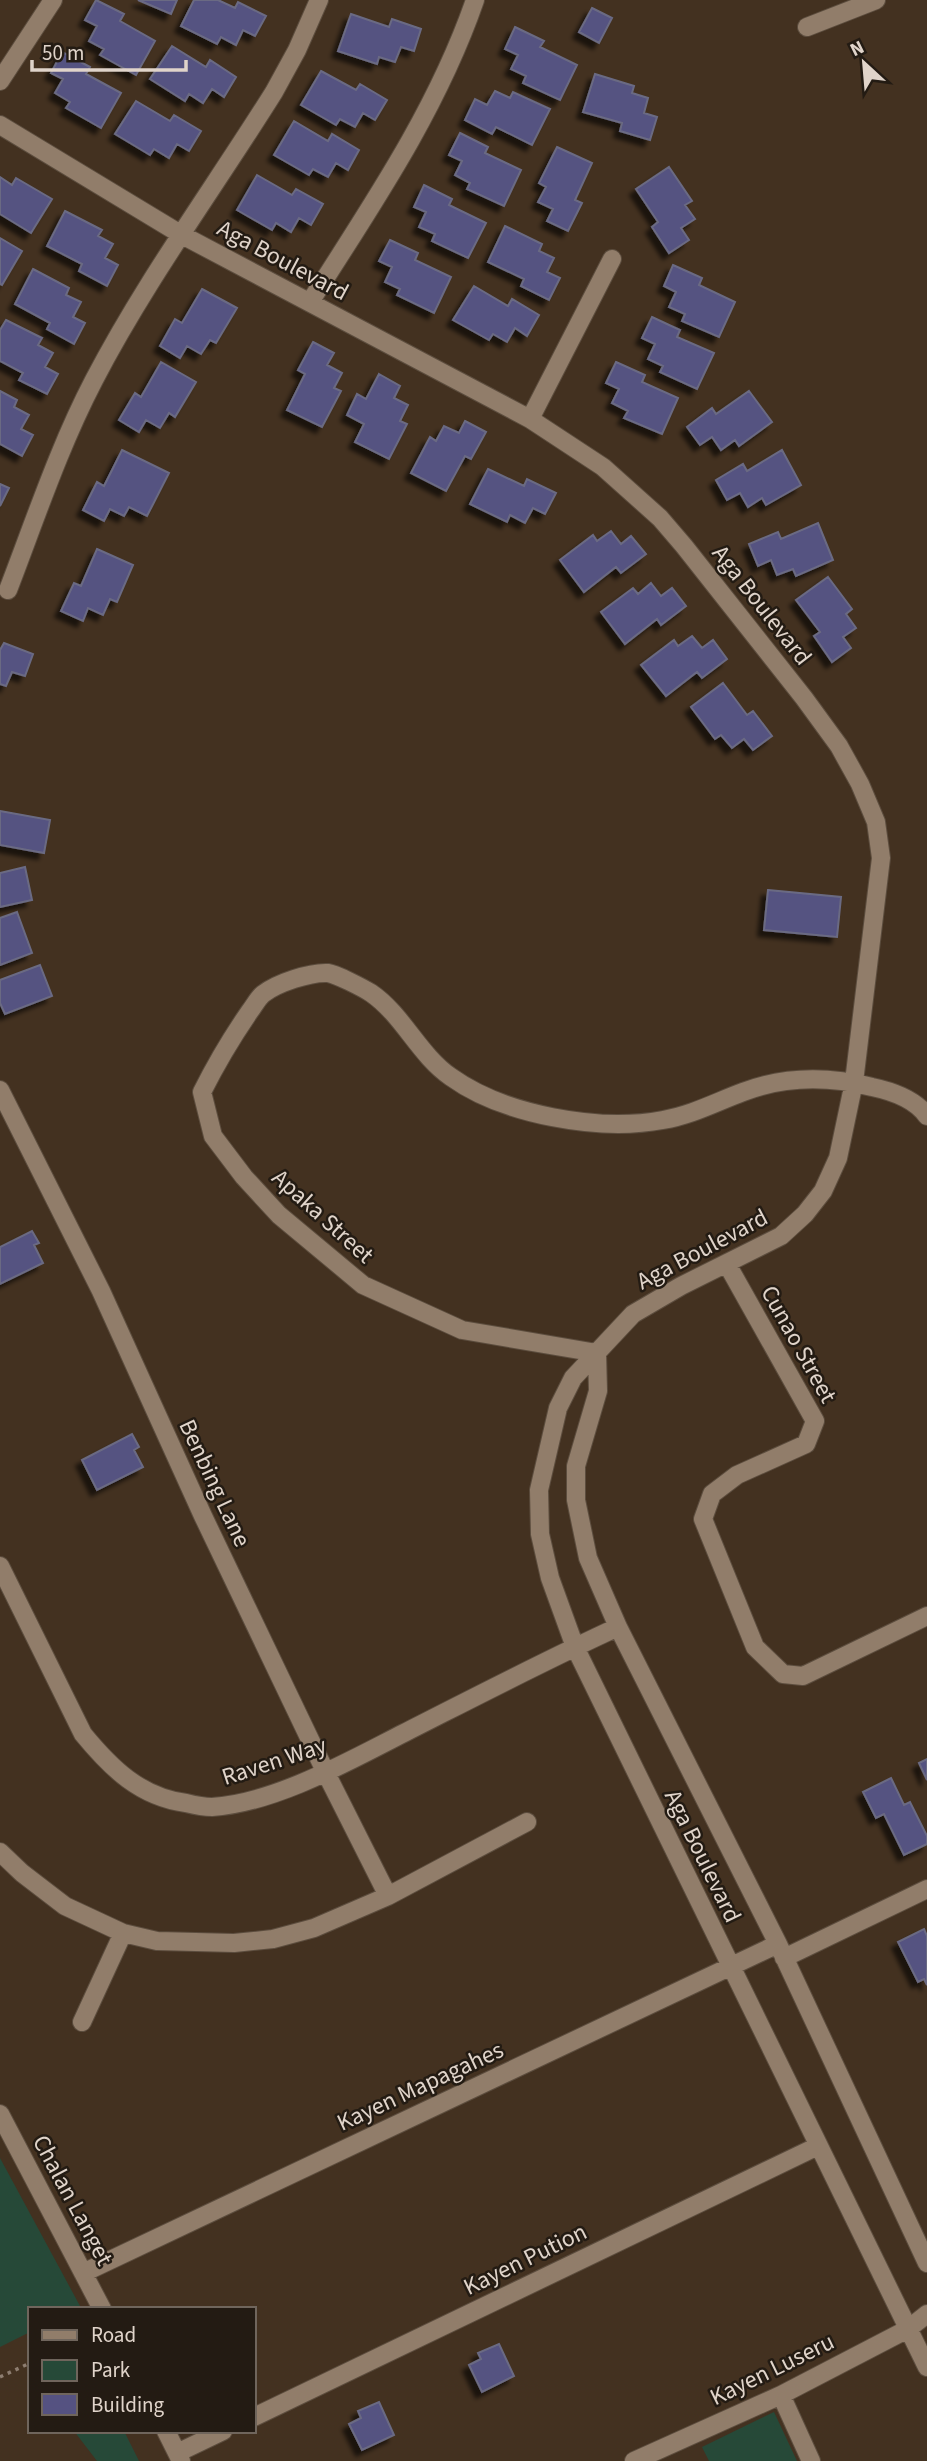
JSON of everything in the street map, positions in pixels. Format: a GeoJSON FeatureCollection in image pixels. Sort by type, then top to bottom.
{"type":"FeatureCollection","features":[{"type":"Feature","properties":{"kind":"street"},"geometry":{"type":"LineString","coordinates":[[0,81],[53,0]]}},
{"type":"Feature","properties":{"kind":"street"},"geometry":{"type":"LineString","coordinates":[[8,590],[72,427],[93,382],[117,337],[274,92],[297,50],[319,0]]}},
{"type":"Feature","properties":{"kind":"street"},"geometry":{"type":"LineString","coordinates":[[310,302],[396,166],[432,103],[454,57],[475,0]]}},
{"type":"Feature","properties":{"kind":"street"},"geometry":{"type":"LineString","coordinates":[[807,27],[876,0]]}},
{"type":"Feature","properties":{"kind":"street","name":"Aga Boulevard"},"geometry":{"type":"LineString","coordinates":[[0,125],[182,234],[530,419],[603,467],[660,519],[684,546],[804,698],[839,746],[860,784],[876,822],[881,858],[854,1082],[838,1158],[823,1191],[806,1214],[781,1236],[681,1286],[633,1314],[573,1378],[558,1408],[540,1490],[540,1534],[550,1578],[575,1647],[729,1967],[927,2367]]}},
{"type":"Feature","properties":{"kind":"street"},"geometry":{"type":"LineString","coordinates":[[530,419],[612,259]]}},
{"type":"Feature","properties":{"kind":"street","name":"Apaka Street"},"geometry":{"type":"LineString","coordinates":[[597,1353],[462,1329],[421,1312],[363,1285],[279,1215],[244,1177],[213,1136],[202,1092],[219,1058],[262,995],[294,979],[329,973],[371,994],[399,1020],[422,1050],[448,1076],[474,1092],[549,1117],[581,1122],[629,1125],[665,1120],[696,1113],[771,1082],[806,1077],[854,1082]]}},
{"type":"Feature","properties":{"kind":"street"},"geometry":{"type":"LineString","coordinates":[[854,1082],[883,1089],[906,1099],[923,1110],[927,1116]]}},
{"type":"Feature","properties":{"kind":"street","name":"Benbing Lane"},"geometry":{"type":"LineString","coordinates":[[0,1090],[101,1291],[203,1516],[388,1896]]}},
{"type":"Feature","properties":{"kind":"street","name":"Cunao Street"},"geometry":{"type":"LineString","coordinates":[[727,1264],[815,1421],[806,1444],[737,1475],[712,1494],[703,1519],[755,1647],[783,1674],[803,1676],[927,1616]]}},
{"type":"Feature","properties":{"kind":"street","name":"Aga Boulevard"},"geometry":{"type":"LineString","coordinates":[[597,1353],[598,1391],[576,1466],[576,1500],[588,1558],[618,1627],[781,1951],[927,2263]]}},
{"type":"Feature","properties":{"kind":"street","name":"Raven Way"},"geometry":{"type":"LineString","coordinates":[[0,1566],[83,1734],[103,1758],[145,1791],[177,1802],[210,1807],[250,1800],[326,1773],[618,1627]]}},
{"type":"Feature","properties":{"kind":"street"},"geometry":{"type":"LineString","coordinates":[[0,1852],[65,1906],[123,1934],[157,1941],[234,1943],[273,1939],[314,1928],[388,1896],[527,1822]]}},
{"type":"Feature","properties":{"kind":"street","name":"Kayen Mapagahes"},"geometry":{"type":"LineString","coordinates":[[83,2273],[729,1967],[781,1951],[927,1889]]}},
{"type":"Feature","properties":{"kind":"street"},"geometry":{"type":"LineString","coordinates":[[82,2022],[123,1934]]}},
{"type":"Feature","properties":{"kind":"street","name":"Chalan Langet"},"geometry":{"type":"LineString","coordinates":[[0,2114],[101,2307]]}},
{"type":"Feature","properties":{"kind":"street","name":"Kayen Pution"},"geometry":{"type":"LineString","coordinates":[[256,2416],[818,2146]]}},
{"type":"Feature","properties":{"kind":"street","name":"Kayen Luseru"},"geometry":{"type":"LineString","coordinates":[[634,2461],[780,2395],[908,2329],[927,2314]]}},
{"type":"Feature","properties":{"kind":"street"},"geometry":{"type":"LineString","coordinates":[[780,2395],[811,2461]]}},
{"type":"Feature","properties":{"kind":"street"},"geometry":{"type":"LineString","coordinates":[[167,2433],[179,2457],[220,2433]]}},
{"type":"Feature","properties":{"kind":"path"},"geometry":{"type":"LineString","coordinates":[[0,2377],[28,2364]]}},
{"type":"Feature","properties":{"kind":"green space"},"geometry":{"type":"Polygon","coordinates":[[[0,2158],[80,2306],[28,2307],[28,2333],[0,2347],[0,2158]]]}},
{"type":"Feature","properties":{"kind":"green space"},"geometry":{"type":"Polygon","coordinates":[[[774,2412],[797,2461],[709,2461],[702,2447],[774,2412]]]}},
{"type":"Feature","properties":{"kind":"green space"},"geometry":{"type":"Polygon","coordinates":[[[76,2433],[125,2433],[139,2461],[97,2461],[76,2433]]]}},
{"type":"Feature","properties":{"kind":"building"},"geometry":{"type":"Polygon","coordinates":[[[96,0],[124,14],[120,21],[155,41],[136,75],[100,55],[104,49],[89,41],[97,26],[85,20],[96,0]]]}},
{"type":"Feature","properties":{"kind":"building"},"geometry":{"type":"Polygon","coordinates":[[[138,0],[177,0],[171,14],[138,0]]]}},
{"type":"Feature","properties":{"kind":"building"},"geometry":{"type":"Polygon","coordinates":[[[194,0],[218,0],[235,8],[238,2],[266,16],[255,36],[243,30],[236,45],[221,37],[217,44],[181,26],[194,0]]]}},
{"type":"Feature","properties":{"kind":"building"},"geometry":{"type":"Polygon","coordinates":[[[592,8],[612,18],[599,43],[579,32],[592,8]]]}},
{"type":"Feature","properties":{"kind":"building"},"geometry":{"type":"Polygon","coordinates":[[[351,14],[389,27],[392,19],[421,29],[414,51],[401,47],[395,62],[379,57],[377,64],[338,51],[351,14]]]}},
{"type":"Feature","properties":{"kind":"building"},"geometry":{"type":"Polygon","coordinates":[[[515,27],[544,41],[540,47],[577,65],[560,100],[523,83],[526,76],[511,69],[518,55],[505,49],[515,27]]]}},
{"type":"Feature","properties":{"kind":"building"},"geometry":{"type":"Polygon","coordinates":[[[172,46],[206,67],[210,60],[236,77],[224,97],[212,89],[203,103],[189,94],[185,101],[150,79],[172,46]]]}},
{"type":"Feature","properties":{"kind":"building"},"geometry":{"type":"Polygon","coordinates":[[[62,52],[90,67],[86,74],[121,93],[101,128],[66,108],[70,102],[55,93],[63,79],[51,73],[62,52]]]}},
{"type":"Feature","properties":{"kind":"building"},"geometry":{"type":"Polygon","coordinates":[[[321,71],[356,90],[360,84],[387,100],[375,120],[363,113],[355,127],[340,119],[336,125],[301,105],[321,71]]]}},
{"type":"Feature","properties":{"kind":"building"},"geometry":{"type":"Polygon","coordinates":[[[595,74],[634,86],[632,93],[648,98],[644,113],[657,117],[650,140],[620,131],[622,123],[583,112],[595,74]]]}},
{"type":"Feature","properties":{"kind":"building"},"geometry":{"type":"Polygon","coordinates":[[[495,91],[510,98],[513,92],[550,109],[532,145],[496,127],[492,134],[465,120],[475,99],[487,105],[495,91]]]}},
{"type":"Feature","properties":{"kind":"building"},"geometry":{"type":"Polygon","coordinates":[[[136,101],[170,121],[174,115],[201,131],[189,151],[177,144],[169,158],[154,149],[150,155],[115,134],[136,101]]]}},
{"type":"Feature","properties":{"kind":"building"},"geometry":{"type":"Polygon","coordinates":[[[294,121],[328,141],[332,134],[359,150],[348,170],[336,163],[328,177],[313,169],[309,175],[274,155],[294,121]]]}},
{"type":"Feature","properties":{"kind":"building"},"geometry":{"type":"Polygon","coordinates":[[[460,133],[488,147],[485,153],[521,170],[504,206],[467,189],[470,183],[455,175],[462,161],[449,155],[460,133]]]}},
{"type":"Feature","properties":{"kind":"building"},"geometry":{"type":"Polygon","coordinates":[[[557,147],[592,163],[575,200],[582,203],[568,231],[547,221],[553,209],[538,202],[546,187],[539,183],[557,147]]]}},
{"type":"Feature","properties":{"kind":"building"},"geometry":{"type":"Polygon","coordinates":[[[669,167],[692,201],[685,205],[695,219],[681,228],[689,240],[669,253],[652,227],[658,222],[636,189],[669,167]]]}},
{"type":"Feature","properties":{"kind":"building"},"geometry":{"type":"Polygon","coordinates":[[[257,175],[292,195],[296,189],[323,204],[311,225],[299,218],[291,232],[276,223],[272,230],[237,210],[257,175]]]}},
{"type":"Feature","properties":{"kind":"building"},"geometry":{"type":"Polygon","coordinates":[[[0,177],[12,185],[16,178],[52,199],[31,233],[0,214],[0,177]]]}},
{"type":"Feature","properties":{"kind":"building"},"geometry":{"type":"Polygon","coordinates":[[[424,185],[452,199],[449,205],[486,223],[468,258],[432,241],[435,234],[419,227],[426,212],[414,207],[424,185]]]}},
{"type":"Feature","properties":{"kind":"building"},"geometry":{"type":"Polygon","coordinates":[[[65,211],[102,230],[98,236],[113,244],[105,258],[118,265],[107,286],[79,271],[82,264],[47,246],[65,211]]]}},
{"type":"Feature","properties":{"kind":"building"},"geometry":{"type":"Polygon","coordinates":[[[505,226],[542,244],[539,251],[554,258],[547,272],[560,278],[549,300],[521,286],[524,279],[488,262],[505,226]]]}},
{"type":"Feature","properties":{"kind":"building"},"geometry":{"type":"Polygon","coordinates":[[[0,238],[22,251],[2,285],[0,284],[0,238]]]}},
{"type":"Feature","properties":{"kind":"building"},"geometry":{"type":"Polygon","coordinates":[[[390,240],[418,253],[415,260],[451,277],[434,313],[397,295],[400,289],[385,282],[392,267],[379,261],[390,240]]]}},
{"type":"Feature","properties":{"kind":"building"},"geometry":{"type":"Polygon","coordinates":[[[673,265],[702,278],[699,285],[735,302],[719,337],[682,321],[685,314],[669,307],[676,292],[664,286],[673,265]]]}},
{"type":"Feature","properties":{"kind":"building"},"geometry":{"type":"Polygon","coordinates":[[[33,269],[69,288],[66,295],[81,302],[73,317],[85,323],[74,344],[47,329],[50,323],[15,304],[33,269]]]}},
{"type":"Feature","properties":{"kind":"building"},"geometry":{"type":"Polygon","coordinates":[[[474,286],[508,306],[512,299],[539,315],[527,336],[515,328],[507,342],[493,334],[489,340],[453,320],[474,286]]]}},
{"type":"Feature","properties":{"kind":"building"},"geometry":{"type":"Polygon","coordinates":[[[202,289],[237,308],[216,343],[210,340],[201,354],[187,346],[180,358],[160,346],[175,319],[182,323],[202,289]]]}},
{"type":"Feature","properties":{"kind":"building"},"geometry":{"type":"Polygon","coordinates":[[[652,317],[680,330],[677,337],[714,353],[697,389],[660,372],[663,366],[648,359],[655,344],[642,338],[652,317]]]}},
{"type":"Feature","properties":{"kind":"building"},"geometry":{"type":"Polygon","coordinates":[[[6,320],[42,338],[38,345],[53,353],[45,367],[58,374],[47,394],[19,380],[23,373],[0,361],[0,330],[6,320]]]}},
{"type":"Feature","properties":{"kind":"building"},"geometry":{"type":"Polygon","coordinates":[[[313,342],[334,353],[327,365],[342,373],[334,388],[341,391],[322,427],[287,410],[305,374],[298,370],[313,342]]]}},
{"type":"Feature","properties":{"kind":"building"},"geometry":{"type":"Polygon","coordinates":[[[161,362],[196,382],[175,417],[169,413],[160,428],[146,420],[139,432],[119,420],[135,393],[141,397],[161,362]]]}},
{"type":"Feature","properties":{"kind":"building"},"geometry":{"type":"Polygon","coordinates":[[[616,362],[645,375],[642,382],[678,398],[662,434],[624,418],[628,411],[612,403],[619,389],[606,383],[616,362]]]}},
{"type":"Feature","properties":{"kind":"building"},"geometry":{"type":"Polygon","coordinates":[[[379,374],[400,386],[394,398],[408,405],[400,421],[407,424],[389,459],[355,442],[364,424],[347,415],[357,394],[366,399],[379,374]]]}},
{"type":"Feature","properties":{"kind":"building"},"geometry":{"type":"Polygon","coordinates":[[[0,391],[17,400],[14,407],[29,415],[21,429],[33,435],[22,456],[0,444],[0,391]]]}},
{"type":"Feature","properties":{"kind":"building"},"geometry":{"type":"Polygon","coordinates":[[[749,391],[772,422],[739,446],[735,440],[721,450],[712,437],[700,445],[687,427],[712,408],[716,414],[749,391]]]}},
{"type":"Feature","properties":{"kind":"building"},"geometry":{"type":"Polygon","coordinates":[[[465,421],[486,432],[471,459],[465,456],[446,491],[411,473],[430,437],[436,441],[444,426],[459,433],[465,421]]]}},
{"type":"Feature","properties":{"kind":"building"},"geometry":{"type":"Polygon","coordinates":[[[122,450],[169,473],[147,516],[129,507],[124,516],[110,509],[104,521],[83,510],[97,482],[104,486],[122,450]]]}},
{"type":"Feature","properties":{"kind":"building"},"geometry":{"type":"Polygon","coordinates":[[[782,450],[801,485],[766,505],[762,498],[748,507],[740,493],[727,500],[716,480],[743,464],[747,471],[782,450]]]}},
{"type":"Feature","properties":{"kind":"building"},"geometry":{"type":"Polygon","coordinates":[[[488,469],[524,486],[527,479],[556,493],[545,514],[533,508],[525,523],[510,515],[507,522],[470,504],[488,469]]]}},
{"type":"Feature","properties":{"kind":"building"},"geometry":{"type":"Polygon","coordinates":[[[0,484],[9,488],[0,506],[0,484]]]}},
{"type":"Feature","properties":{"kind":"building"},"geometry":{"type":"Polygon","coordinates":[[[818,523],[833,560],[796,576],[793,569],[777,575],[771,560],[758,566],[749,544],[778,532],[781,539],[818,523]]]}},
{"type":"Feature","properties":{"kind":"building"},"geometry":{"type":"Polygon","coordinates":[[[611,531],[621,544],[631,536],[646,554],[621,573],[616,567],[584,592],[560,560],[593,535],[597,541],[611,531]]]}},
{"type":"Feature","properties":{"kind":"building"},"geometry":{"type":"Polygon","coordinates":[[[97,549],[133,565],[117,602],[110,599],[103,615],[88,608],[83,621],[61,611],[74,583],[81,586],[97,549]]]}},
{"type":"Feature","properties":{"kind":"building"},"geometry":{"type":"Polygon","coordinates":[[[828,577],[852,609],[846,614],[856,628],[843,637],[851,648],[832,662],[814,636],[820,632],[796,600],[828,577]]]}},
{"type":"Feature","properties":{"kind":"building"},"geometry":{"type":"Polygon","coordinates":[[[651,583],[661,596],[672,588],[686,606],[661,625],[657,619],[625,644],[601,612],[633,588],[638,594],[651,583]]]}},
{"type":"Feature","properties":{"kind":"building"},"geometry":{"type":"Polygon","coordinates":[[[692,636],[702,648],[713,640],[727,659],[702,678],[697,672],[666,696],[641,665],[674,640],[678,646],[692,636]]]}},
{"type":"Feature","properties":{"kind":"building"},"geometry":{"type":"Polygon","coordinates":[[[4,643],[33,654],[25,676],[12,672],[6,686],[0,684],[0,650],[4,643]]]}},
{"type":"Feature","properties":{"kind":"building"},"geometry":{"type":"Polygon","coordinates":[[[723,683],[747,715],[753,711],[772,736],[753,750],[744,739],[732,748],[721,735],[715,739],[691,707],[723,683]]]}},
{"type":"Feature","properties":{"kind":"building"},"geometry":{"type":"Polygon","coordinates":[[[0,811],[50,820],[44,853],[0,845],[0,811]]]}},
{"type":"Feature","properties":{"kind":"building"},"geometry":{"type":"Polygon","coordinates":[[[25,867],[32,900],[0,907],[0,873],[25,867]]]}},
{"type":"Feature","properties":{"kind":"building"},"geometry":{"type":"Polygon","coordinates":[[[768,890],[841,897],[837,937],[764,930],[768,890]]]}},
{"type":"Feature","properties":{"kind":"building"},"geometry":{"type":"Polygon","coordinates":[[[17,912],[32,953],[0,965],[0,918],[17,912]]]}},
{"type":"Feature","properties":{"kind":"building"},"geometry":{"type":"Polygon","coordinates":[[[40,965],[52,996],[5,1014],[0,1003],[0,980],[40,965]]]}},
{"type":"Feature","properties":{"kind":"building"},"geometry":{"type":"Polygon","coordinates":[[[32,1231],[39,1243],[34,1245],[43,1263],[0,1284],[0,1247],[32,1231]]]}},
{"type":"Feature","properties":{"kind":"building"},"geometry":{"type":"Polygon","coordinates":[[[132,1434],[139,1447],[134,1450],[143,1467],[97,1490],[82,1460],[132,1434]]]}},
{"type":"Feature","properties":{"kind":"building"},"geometry":{"type":"Polygon","coordinates":[[[927,1759],[927,1780],[919,1763],[927,1759]]]}},
{"type":"Feature","properties":{"kind":"building"},"geometry":{"type":"Polygon","coordinates":[[[891,1778],[904,1805],[910,1802],[927,1836],[927,1844],[904,1855],[884,1814],[876,1818],[863,1792],[891,1778]]]}},
{"type":"Feature","properties":{"kind":"building"},"geometry":{"type":"Polygon","coordinates":[[[924,1929],[927,1936],[927,1985],[924,1979],[918,1982],[898,1942],[924,1929]]]}},
{"type":"Feature","properties":{"kind":"building"},"geometry":{"type":"Polygon","coordinates":[[[499,2344],[514,2376],[482,2392],[469,2365],[481,2359],[478,2353],[499,2344]]]}},
{"type":"Feature","properties":{"kind":"building"},"geometry":{"type":"Polygon","coordinates":[[[379,2402],[394,2435],[362,2450],[349,2424],[361,2418],[358,2411],[379,2402]]]}}]}
